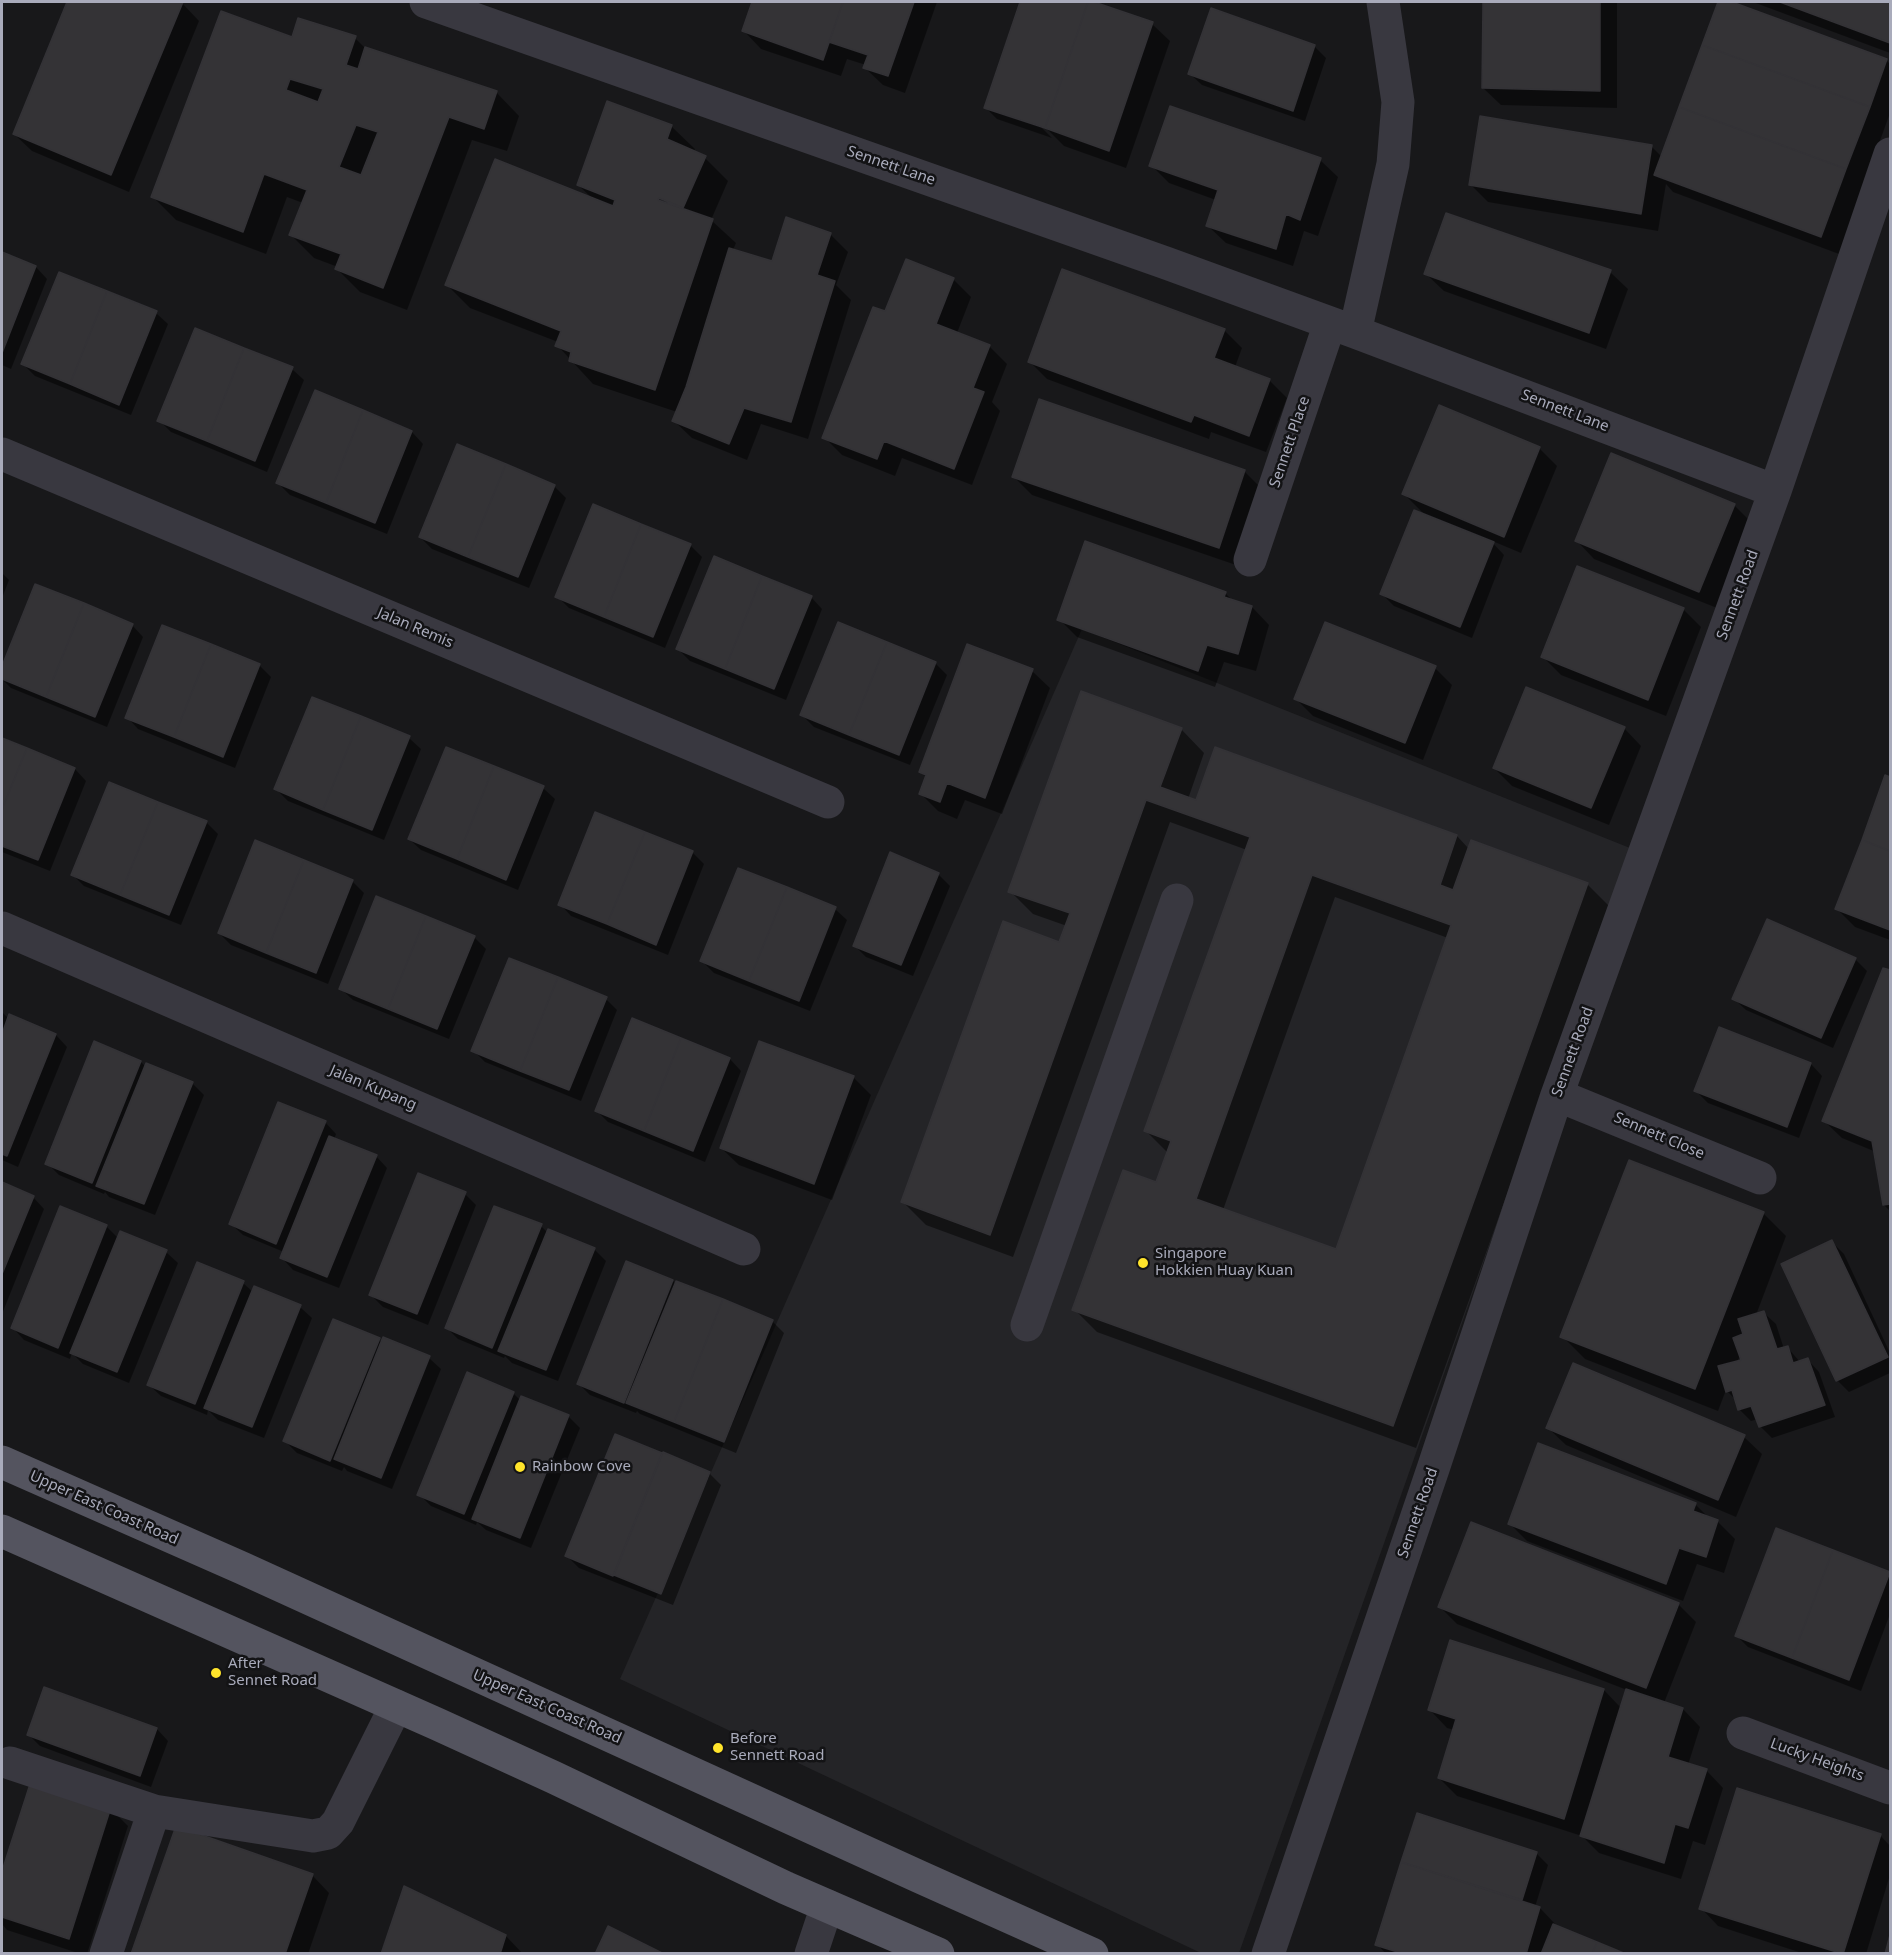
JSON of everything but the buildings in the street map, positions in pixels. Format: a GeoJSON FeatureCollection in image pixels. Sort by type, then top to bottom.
{"type":"FeatureCollection","features":[{"type":"Feature","properties":{"kind":"main road","name":"Upper East Coast Road"},"geometry":{"type":"LineString","coordinates":[[2,1462],[242,1568],[1092,1953]]}},
{"type":"Feature","properties":{"kind":"main road"},"geometry":{"type":"LineString","coordinates":[[2,1531],[553,1777],[766,1879],[938,1953]]}},
{"type":"Feature","properties":{"kind":"street","name":"Sennett Lane"},"geometry":{"type":"LineString","coordinates":[[426,2],[1166,263],[1775,491]]}},
{"type":"Feature","properties":{"kind":"street"},"geometry":{"type":"LineString","coordinates":[[1342,327],[1393,164],[1398,102],[1383,2]]}},
{"type":"Feature","properties":{"kind":"street","name":"Sennett Road"},"geometry":{"type":"LineString","coordinates":[[1268,1953],[1433,1469],[1557,1095],[1775,491],[1890,154]]}},
{"type":"Feature","properties":{"kind":"street","name":"Sennett Place"},"geometry":{"type":"LineString","coordinates":[[1250,560],[1342,327]]}},
{"type":"Feature","properties":{"kind":"street","name":"Jalan Remis"},"geometry":{"type":"LineString","coordinates":[[2,454],[828,802]]}},
{"type":"Feature","properties":{"kind":"street"},"geometry":{"type":"LineString","coordinates":[[1027,1325],[1177,900]]}},
{"type":"Feature","properties":{"kind":"street","name":"Jalan Kupang"},"geometry":{"type":"LineString","coordinates":[[2,928],[744,1249]]}},
{"type":"Feature","properties":{"kind":"street","name":"Sennett Close"},"geometry":{"type":"LineString","coordinates":[[1557,1095],[1760,1178]]}},
{"type":"Feature","properties":{"kind":"street"},"geometry":{"type":"LineString","coordinates":[[10,1763],[154,1811],[313,1836],[328,1833],[338,1822],[396,1706]]}},
{"type":"Feature","properties":{"kind":"street","name":"Lucky Heights"},"geometry":{"type":"LineString","coordinates":[[1743,1733],[1890,1788]]}},
{"type":"Feature","properties":{"kind":"street"},"geometry":{"type":"LineString","coordinates":[[106,1953],[154,1811]]}},
{"type":"Feature","properties":{"kind":"street"},"geometry":{"type":"LineString","coordinates":[[811,1953],[827,1906]]}},
{"type":"Feature","properties":{"kind":"shaded area","name":"Singapore Hokkien Huay Kuan"},"geometry":{"type":"Polygon","coordinates":[[[1082,629],[1630,848],[1239,1953],[1201,1953],[620,1679],[1082,629]]]}},
{"type":"Feature","properties":{"kind":"place","name":"Singapore Hokkien Huay Kuan"},"geometry":{"type":"Point","coordinates":[1143,1263]}},
{"type":"Feature","properties":{"kind":"place","name":"Rainbow Cove"},"geometry":{"type":"Point","coordinates":[520,1467]}},
{"type":"Feature","properties":{"kind":"place","name":"After Sennet Road"},"geometry":{"type":"Point","coordinates":[216,1673]}},
{"type":"Feature","properties":{"kind":"place","name":"Before Sennett Road"},"geometry":{"type":"Point","coordinates":[718,1748]}}]}
